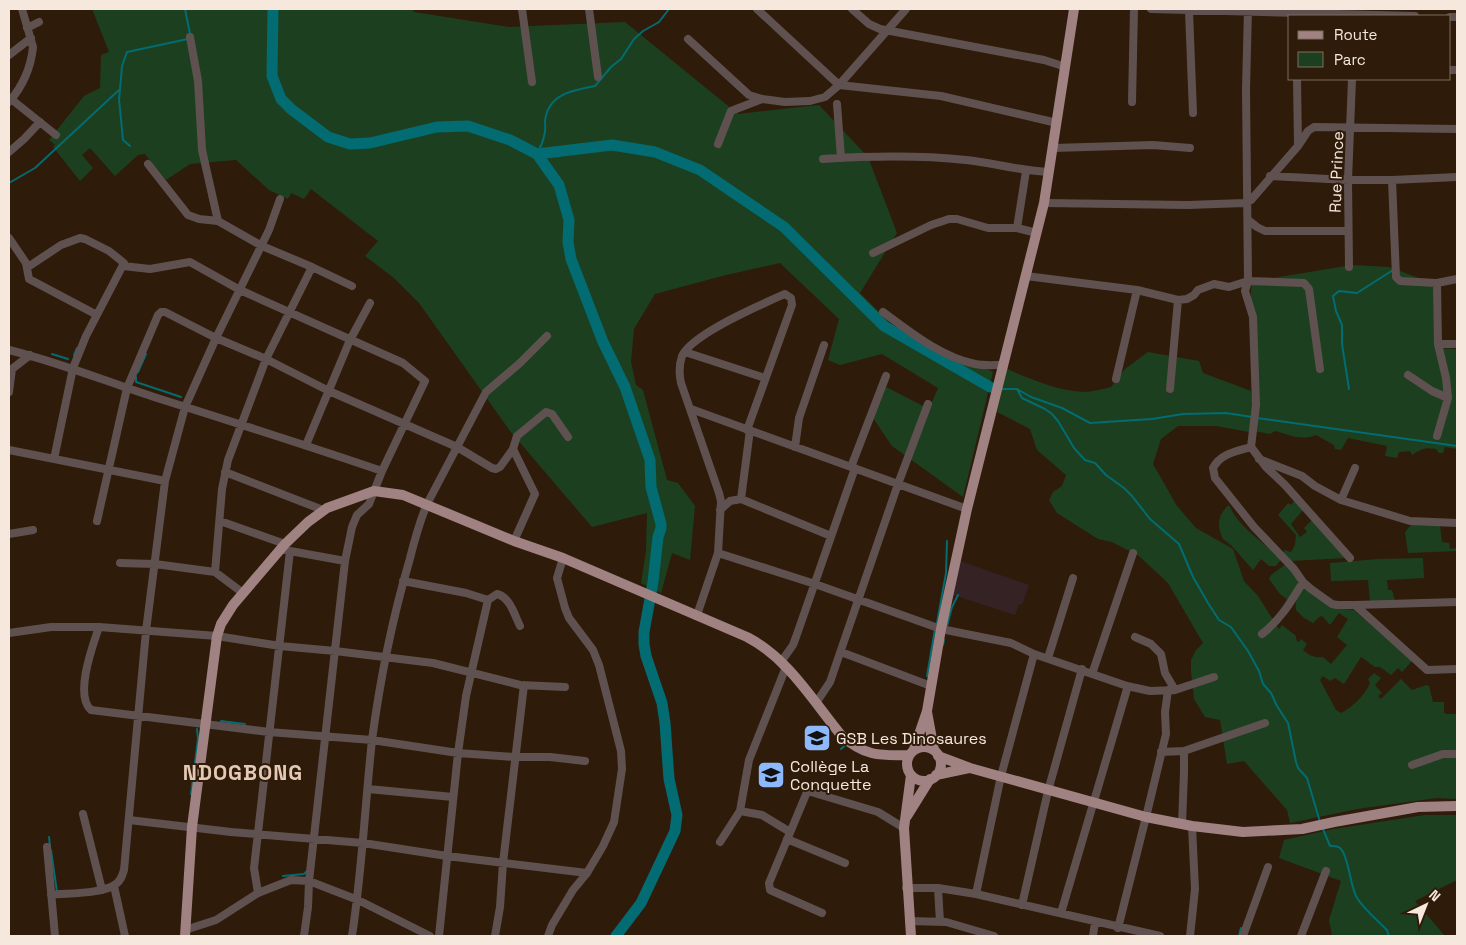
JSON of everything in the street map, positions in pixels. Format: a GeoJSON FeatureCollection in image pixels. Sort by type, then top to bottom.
{"type":"FeatureCollection","features":[{"type":"Feature","properties":{"kind":"main road"},"geometry":{"type":"LineString","coordinates":[[911,936],[906,888],[904,828],[909,772],[907,762],[926,710],[967,508],[1044,203],[1074,9]]}},
{"type":"Feature","properties":{"kind":"main road"},"geometry":{"type":"LineString","coordinates":[[185,933],[192,827],[217,636],[226,615],[243,593],[308,522],[323,510],[374,491],[403,494],[514,541],[563,558],[756,641],[783,664],[841,735],[852,745],[867,753],[885,756],[928,747],[936,753],[970,768],[1048,791],[1146,817],[1187,825],[1244,832],[1302,829],[1418,807],[1457,806]]}},
{"type":"Feature","properties":{"kind":"main road"},"geometry":{"type":"LineString","coordinates":[[906,817],[939,769],[940,762],[936,753],[926,710]]}},
{"type":"Feature","properties":{"kind":"main road"},"geometry":{"type":"LineString","coordinates":[[885,756],[917,779],[924,780],[970,768]]}},
{"type":"Feature","properties":{"kind":"street"},"geometry":{"type":"LineString","coordinates":[[22,9],[33,46],[25,77],[10,101],[56,135]]}},
{"type":"Feature","properties":{"kind":"street"},"geometry":{"type":"LineString","coordinates":[[522,9],[532,82]]}},
{"type":"Feature","properties":{"kind":"street"},"geometry":{"type":"LineString","coordinates":[[589,9],[598,76]]}},
{"type":"Feature","properties":{"kind":"street"},"geometry":{"type":"LineString","coordinates":[[757,9],[839,85],[941,96],[1057,123]]}},
{"type":"Feature","properties":{"kind":"street"},"geometry":{"type":"LineString","coordinates":[[852,9],[869,24],[887,30],[1044,60],[1066,67]]}},
{"type":"Feature","properties":{"kind":"street"},"geometry":{"type":"LineString","coordinates":[[688,39],[749,95],[785,102],[818,100],[826,97],[839,85],[906,9]]}},
{"type":"Feature","properties":{"kind":"street"},"geometry":{"type":"LineString","coordinates":[[1132,102],[1134,9]]}},
{"type":"Feature","properties":{"kind":"street"},"geometry":{"type":"LineString","coordinates":[[1151,9],[1248,11],[1298,15],[1351,13],[1390,15]]}},
{"type":"Feature","properties":{"kind":"street"},"geometry":{"type":"LineString","coordinates":[[1189,10],[1193,113]]}},
{"type":"Feature","properties":{"kind":"street"},"geometry":{"type":"LineString","coordinates":[[1248,11],[1246,89],[1248,281],[1245,291],[1253,317],[1256,404],[1250,447],[1350,558]]}},
{"type":"Feature","properties":{"kind":"street"},"geometry":{"type":"LineString","coordinates":[[27,28],[39,22]]}},
{"type":"Feature","properties":{"kind":"street"},"geometry":{"type":"LineString","coordinates":[[9,55],[31,38]]}},
{"type":"Feature","properties":{"kind":"street"},"geometry":{"type":"LineString","coordinates":[[190,38],[198,81],[202,150],[218,221]]}},
{"type":"Feature","properties":{"kind":"street"},"geometry":{"type":"LineString","coordinates":[[1297,80],[1298,146]]}},
{"type":"Feature","properties":{"kind":"street","name":"Rue Prince"},"geometry":{"type":"LineString","coordinates":[[1349,266],[1348,180],[1352,80]]}},
{"type":"Feature","properties":{"kind":"street"},"geometry":{"type":"LineString","coordinates":[[718,144],[731,111],[762,99]]}},
{"type":"Feature","properties":{"kind":"street"},"geometry":{"type":"LineString","coordinates":[[837,104],[841,158]]}},
{"type":"Feature","properties":{"kind":"street"},"geometry":{"type":"LineString","coordinates":[[9,152],[40,122]]}},
{"type":"Feature","properties":{"kind":"street"},"geometry":{"type":"LineString","coordinates":[[1044,203],[1188,205],[1247,202],[1298,146],[1308,131],[1314,127],[1457,129]]}},
{"type":"Feature","properties":{"kind":"street"},"geometry":{"type":"LineString","coordinates":[[1053,148],[1152,145],[1190,148]]}},
{"type":"Feature","properties":{"kind":"street"},"geometry":{"type":"LineString","coordinates":[[824,159],[882,156],[967,160],[1026,171],[1049,172]]}},
{"type":"Feature","properties":{"kind":"street"},"geometry":{"type":"LineString","coordinates":[[148,164],[188,215],[199,219],[218,221],[262,246],[352,286]]}},
{"type":"Feature","properties":{"kind":"street"},"geometry":{"type":"LineString","coordinates":[[1017,228],[1026,171]]}},
{"type":"Feature","properties":{"kind":"street"},"geometry":{"type":"LineString","coordinates":[[1270,176],[1348,180],[1457,177]]}},
{"type":"Feature","properties":{"kind":"street"},"geometry":{"type":"LineString","coordinates":[[1392,180],[1396,277],[1400,281],[1438,283],[1457,279]]}},
{"type":"Feature","properties":{"kind":"street"},"geometry":{"type":"LineString","coordinates":[[51,895],[102,890],[114,886],[121,879],[124,870],[146,630],[165,481],[185,407],[216,338],[262,246],[280,198]]}},
{"type":"Feature","properties":{"kind":"street"},"geometry":{"type":"LineString","coordinates":[[873,253],[941,221],[957,219],[988,228],[1017,228],[1037,233]]}},
{"type":"Feature","properties":{"kind":"street"},"geometry":{"type":"LineString","coordinates":[[1248,220],[1257,228],[1265,231],[1348,231]]}},
{"type":"Feature","properties":{"kind":"street"},"geometry":{"type":"LineString","coordinates":[[9,238],[24,259],[28,267],[28,277],[31,280],[97,315]]}},
{"type":"Feature","properties":{"kind":"street"},"geometry":{"type":"LineString","coordinates":[[28,267],[61,245],[80,238],[123,261],[123,266],[97,315],[73,368],[54,459]]}},
{"type":"Feature","properties":{"kind":"street"},"geometry":{"type":"LineString","coordinates":[[123,266],[150,269],[190,262],[240,290],[403,363],[425,381],[382,471],[368,506],[356,515],[352,527],[345,561],[304,936]]}},
{"type":"Feature","properties":{"kind":"street"},"geometry":{"type":"LineString","coordinates":[[214,572],[225,472],[232,448],[266,360],[312,267]]}},
{"type":"Feature","properties":{"kind":"street"},"geometry":{"type":"LineString","coordinates":[[1026,276],[1137,290],[1178,300],[1194,295],[1198,290],[1211,284],[1229,287],[1248,281],[1301,282],[1307,286],[1320,369]]}},
{"type":"Feature","properties":{"kind":"street"},"geometry":{"type":"LineString","coordinates":[[1437,436],[1448,398],[1446,378],[1438,344],[1438,283]]}},
{"type":"Feature","properties":{"kind":"street"},"geometry":{"type":"LineString","coordinates":[[1116,379],[1137,290]]}},
{"type":"Feature","properties":{"kind":"street"},"geometry":{"type":"LineString","coordinates":[[698,615],[718,552],[721,501],[679,368],[685,352],[702,336],[762,304],[788,295],[791,298],[792,305],[748,430],[741,499]]}},
{"type":"Feature","properties":{"kind":"street"},"geometry":{"type":"LineString","coordinates":[[1170,389],[1178,300]]}},
{"type":"Feature","properties":{"kind":"street"},"geometry":{"type":"LineString","coordinates":[[306,444],[350,340],[370,303]]}},
{"type":"Feature","properties":{"kind":"street"},"geometry":{"type":"LineString","coordinates":[[97,521],[127,388],[161,312],[165,312],[216,338],[266,360],[328,392],[457,447],[492,468],[500,467],[513,449],[517,436],[546,412],[552,414],[568,437]]}},
{"type":"Feature","properties":{"kind":"street"},"geometry":{"type":"LineString","coordinates":[[883,312],[913,334],[953,356],[977,365],[1003,365]]}},
{"type":"Feature","properties":{"kind":"street"},"geometry":{"type":"LineString","coordinates":[[352,936],[358,900],[372,740],[385,657],[403,581],[427,504],[486,392],[520,363],[547,336]]}},
{"type":"Feature","properties":{"kind":"street"},"geometry":{"type":"LineString","coordinates":[[1438,344],[1457,344]]}},
{"type":"Feature","properties":{"kind":"street"},"geometry":{"type":"LineString","coordinates":[[795,447],[798,418],[824,345]]}},
{"type":"Feature","properties":{"kind":"street"},"geometry":{"type":"LineString","coordinates":[[9,350],[73,368],[127,388],[306,444],[382,471]]}},
{"type":"Feature","properties":{"kind":"street"},"geometry":{"type":"LineString","coordinates":[[685,352],[765,378]]}},
{"type":"Feature","properties":{"kind":"street"},"geometry":{"type":"LineString","coordinates":[[9,392],[12,369],[30,355]]}},
{"type":"Feature","properties":{"kind":"street"},"geometry":{"type":"LineString","coordinates":[[1408,375],[1448,398]]}},
{"type":"Feature","properties":{"kind":"street"},"geometry":{"type":"LineString","coordinates":[[720,842],[740,811],[749,760],[783,664],[796,637],[853,467],[886,376]]}},
{"type":"Feature","properties":{"kind":"street"},"geometry":{"type":"LineString","coordinates":[[816,703],[830,682],[898,484],[928,404]]}},
{"type":"Feature","properties":{"kind":"street"},"geometry":{"type":"LineString","coordinates":[[691,409],[967,508]]}},
{"type":"Feature","properties":{"kind":"street"},"geometry":{"type":"LineString","coordinates":[[1250,447],[1217,460],[1213,468],[1215,478],[1254,527],[1317,595],[1337,605],[1457,602]]}},
{"type":"Feature","properties":{"kind":"street"},"geometry":{"type":"LineString","coordinates":[[513,449],[535,494],[514,541]]}},
{"type":"Feature","properties":{"kind":"street"},"geometry":{"type":"LineString","coordinates":[[9,450],[165,481]]}},
{"type":"Feature","properties":{"kind":"street"},"geometry":{"type":"LineString","coordinates":[[1259,459],[1302,476],[1314,486],[1341,500],[1410,521],[1457,523]]}},
{"type":"Feature","properties":{"kind":"street"},"geometry":{"type":"LineString","coordinates":[[1341,500],[1355,468]]}},
{"type":"Feature","properties":{"kind":"street"},"geometry":{"type":"LineString","coordinates":[[225,472],[323,510]]}},
{"type":"Feature","properties":{"kind":"street"},"geometry":{"type":"LineString","coordinates":[[720,510],[730,501],[741,499],[831,536]]}},
{"type":"Feature","properties":{"kind":"street"},"geometry":{"type":"LineString","coordinates":[[220,521],[285,548],[345,561]]}},
{"type":"Feature","properties":{"kind":"street"},"geometry":{"type":"LineString","coordinates":[[9,534],[33,530]]}},
{"type":"Feature","properties":{"kind":"street"},"geometry":{"type":"LineString","coordinates":[[258,893],[254,868],[280,646],[285,548]]}},
{"type":"Feature","properties":{"kind":"street"},"geometry":{"type":"LineString","coordinates":[[718,552],[941,629],[1011,643],[1034,654],[1127,686],[1150,691],[1172,690],[1214,678]]}},
{"type":"Feature","properties":{"kind":"street"},"geometry":{"type":"LineString","coordinates":[[1092,674],[1133,553]]}},
{"type":"Feature","properties":{"kind":"street"},"geometry":{"type":"LineString","coordinates":[[548,936],[552,925],[572,890],[587,873],[603,846],[614,822],[622,769],[621,752],[596,656],[565,608],[557,578],[563,558]]}},
{"type":"Feature","properties":{"kind":"street"},"geometry":{"type":"LineString","coordinates":[[120,563],[155,564],[214,572],[243,593]]}},
{"type":"Feature","properties":{"kind":"street"},"geometry":{"type":"LineString","coordinates":[[1048,658],[1073,578]]}},
{"type":"Feature","properties":{"kind":"street"},"geometry":{"type":"LineString","coordinates":[[403,581],[466,593],[488,600]]}},
{"type":"Feature","properties":{"kind":"street"},"geometry":{"type":"LineString","coordinates":[[1262,634],[1276,623],[1303,582]]}},
{"type":"Feature","properties":{"kind":"street"},"geometry":{"type":"LineString","coordinates":[[439,936],[446,856],[466,696],[488,600],[497,594],[504,596],[520,626]]}},
{"type":"Feature","properties":{"kind":"street"},"geometry":{"type":"LineString","coordinates":[[1355,605],[1427,670],[1457,669]]}},
{"type":"Feature","properties":{"kind":"street"},"geometry":{"type":"LineString","coordinates":[[9,633],[50,627],[99,627],[217,636],[280,646],[335,650],[433,663],[524,685],[565,687]]}},
{"type":"Feature","properties":{"kind":"street"},"geometry":{"type":"LineString","coordinates":[[99,627],[86,672],[86,704],[91,710],[269,732],[372,740],[458,753],[515,757],[550,757],[585,761]]}},
{"type":"Feature","properties":{"kind":"street"},"geometry":{"type":"LineString","coordinates":[[1118,928],[1166,734],[1165,712],[1172,690],[1165,673],[1161,654],[1152,644],[1135,637]]}},
{"type":"Feature","properties":{"kind":"street"},"geometry":{"type":"LineString","coordinates":[[841,652],[931,686]]}},
{"type":"Feature","properties":{"kind":"street"},"geometry":{"type":"LineString","coordinates":[[976,894],[1001,776],[1034,654]]}},
{"type":"Feature","properties":{"kind":"street"},"geometry":{"type":"LineString","coordinates":[[1022,905],[1048,791],[1082,669]]}},
{"type":"Feature","properties":{"kind":"street"},"geometry":{"type":"LineString","coordinates":[[495,936],[500,907],[503,863],[524,685]]}},
{"type":"Feature","properties":{"kind":"street"},"geometry":{"type":"LineString","coordinates":[[1061,913],[1128,689],[1127,686]]}},
{"type":"Feature","properties":{"kind":"street"},"geometry":{"type":"LineString","coordinates":[[1161,752],[1184,751],[1265,723]]}},
{"type":"Feature","properties":{"kind":"street"},"geometry":{"type":"LineString","coordinates":[[1184,751],[1187,825],[1195,890],[1190,936]]}},
{"type":"Feature","properties":{"kind":"street"},"geometry":{"type":"LineString","coordinates":[[1412,765],[1443,754],[1457,754]]}},
{"type":"Feature","properties":{"kind":"street"},"geometry":{"type":"LineString","coordinates":[[368,789],[453,796]]}},
{"type":"Feature","properties":{"kind":"street"},"geometry":{"type":"LineString","coordinates":[[822,913],[770,890],[768,887],[807,792],[878,812],[904,828]]}},
{"type":"Feature","properties":{"kind":"street"},"geometry":{"type":"LineString","coordinates":[[740,811],[762,815],[788,836],[845,863]]}},
{"type":"Feature","properties":{"kind":"street"},"geometry":{"type":"LineString","coordinates":[[84,814],[102,890]]}},
{"type":"Feature","properties":{"kind":"street"},"geometry":{"type":"LineString","coordinates":[[128,820],[231,832],[363,843],[446,856],[587,873]]}},
{"type":"Feature","properties":{"kind":"street"},"geometry":{"type":"LineString","coordinates":[[47,847],[55,936]]}},
{"type":"Feature","properties":{"kind":"street"},"geometry":{"type":"LineString","coordinates":[[1243,936],[1268,867]]}},
{"type":"Feature","properties":{"kind":"street"},"geometry":{"type":"LineString","coordinates":[[1301,936],[1326,871]]}},
{"type":"Feature","properties":{"kind":"street"},"geometry":{"type":"LineString","coordinates":[[185,933],[216,920],[258,893],[291,880],[309,881],[358,900],[430,936]]}},
{"type":"Feature","properties":{"kind":"street"},"geometry":{"type":"LineString","coordinates":[[114,886],[125,936]]}},
{"type":"Feature","properties":{"kind":"street"},"geometry":{"type":"LineString","coordinates":[[906,888],[938,888],[976,894],[1118,928],[1160,936]]}},
{"type":"Feature","properties":{"kind":"street"},"geometry":{"type":"LineString","coordinates":[[938,888],[940,922]]}},
{"type":"Feature","properties":{"kind":"street"},"geometry":{"type":"LineString","coordinates":[[909,921],[940,922],[994,936]]}},
{"type":"Feature","properties":{"kind":"street"},"geometry":{"type":"LineString","coordinates":[[1093,936],[1095,922]]}},
{"type":"Feature","properties":{"kind":"shaded area"},"geometry":{"type":"Polygon","coordinates":[[[960,561],[1029,585],[1022,605],[1019,604],[1015,615],[953,595],[960,561]]]}},
{"type":"Feature","properties":{"kind":"green space"},"geometry":{"type":"Polygon","coordinates":[[[92,9],[413,9],[414,12],[509,27],[625,22],[738,114],[819,105],[868,157],[897,233],[860,293],[893,326],[993,372],[963,497],[892,446],[873,418],[886,387],[929,409],[938,388],[882,354],[840,365],[828,360],[839,319],[780,263],[726,275],[655,294],[634,329],[631,362],[636,385],[643,390],[667,480],[678,483],[695,506],[690,560],[672,553],[661,593],[641,583],[646,551],[647,513],[592,527],[510,431],[419,303],[394,278],[365,256],[378,241],[311,189],[304,199],[291,193],[288,199],[269,190],[236,160],[190,164],[166,180],[145,154],[138,155],[115,176],[90,148],[82,155],[93,168],[80,181],[53,147],[55,145],[49,140],[84,96],[100,88],[101,55],[109,52],[92,9]]]}},
{"type":"Feature","properties":{"kind":"green space"},"geometry":{"type":"Polygon","coordinates":[[[1352,265],[1389,267],[1433,281],[1435,348],[1457,349],[1457,449],[1445,447],[1443,453],[1439,453],[1436,449],[1426,448],[1412,455],[1410,451],[1399,452],[1397,458],[1385,456],[1387,446],[1348,438],[1341,450],[1335,449],[1334,445],[1316,435],[1300,437],[1275,431],[1270,434],[1254,431],[1250,305],[1252,278],[1267,279],[1352,265]]]}},
{"type":"Feature","properties":{"kind":"green space"},"geometry":{"type":"Polygon","coordinates":[[[1148,352],[1199,361],[1203,373],[1251,391],[1253,410],[1249,432],[1216,426],[1178,426],[1161,439],[1153,464],[1177,506],[1196,528],[1233,549],[1244,581],[1258,596],[1279,629],[1282,625],[1296,636],[1296,640],[1299,642],[1301,639],[1307,644],[1303,650],[1308,654],[1315,657],[1323,657],[1331,664],[1347,645],[1337,637],[1348,619],[1339,613],[1330,625],[1322,616],[1313,623],[1304,618],[1296,610],[1296,604],[1298,594],[1305,587],[1314,596],[1334,608],[1354,610],[1412,661],[1402,672],[1398,668],[1391,675],[1361,657],[1344,684],[1335,678],[1330,681],[1323,676],[1320,680],[1336,710],[1341,713],[1362,696],[1370,683],[1368,679],[1374,673],[1381,678],[1375,685],[1382,693],[1378,696],[1381,699],[1401,679],[1412,690],[1426,685],[1429,686],[1433,702],[1444,702],[1444,713],[1457,714],[1457,799],[1437,798],[1357,809],[1290,823],[1287,810],[1244,761],[1227,764],[1220,720],[1205,717],[1194,699],[1191,660],[1196,650],[1203,643],[1168,583],[1139,556],[1112,542],[1098,539],[1057,513],[1049,500],[1053,492],[1062,486],[1066,475],[1037,450],[1030,429],[997,412],[1007,369],[1056,388],[1087,392],[1111,387],[1125,369],[1148,352]]]}},
{"type":"Feature","properties":{"kind":"green space"},"geometry":{"type":"Polygon","coordinates":[[[1294,501],[1303,510],[1291,524],[1300,537],[1307,532],[1304,528],[1312,520],[1347,558],[1290,561],[1284,550],[1291,552],[1295,545],[1296,535],[1278,515],[1288,503],[1291,505],[1294,501]]]}},
{"type":"Feature","properties":{"kind":"green space"},"geometry":{"type":"Polygon","coordinates":[[[1229,505],[1245,528],[1280,559],[1276,566],[1269,566],[1261,559],[1253,570],[1231,545],[1223,539],[1219,529],[1219,520],[1222,512],[1229,505]]]}},
{"type":"Feature","properties":{"kind":"green space"},"geometry":{"type":"Polygon","coordinates":[[[1413,523],[1440,526],[1442,542],[1449,543],[1450,549],[1457,548],[1457,551],[1408,553],[1405,532],[1413,523]]]}},
{"type":"Feature","properties":{"kind":"green space"},"geometry":{"type":"Polygon","coordinates":[[[1423,558],[1424,578],[1387,580],[1388,590],[1392,590],[1395,601],[1370,602],[1368,580],[1331,581],[1330,563],[1423,558]]]}},
{"type":"Feature","properties":{"kind":"green space"},"geometry":{"type":"Polygon","coordinates":[[[1286,564],[1299,580],[1289,601],[1280,594],[1269,579],[1271,575],[1286,564]]]}},
{"type":"Feature","properties":{"kind":"green space"},"geometry":{"type":"Polygon","coordinates":[[[1425,815],[1457,815],[1457,880],[1415,901],[1445,936],[1332,936],[1329,920],[1341,881],[1279,858],[1284,840],[1333,829],[1425,815]]]}},
{"type":"Feature","properties":{"kind":"waterway"},"geometry":{"type":"LineString","coordinates":[[185,9],[190,34]]}},
{"type":"Feature","properties":{"kind":"waterway"},"geometry":{"type":"LineString","coordinates":[[273,9],[272,76],[281,99],[328,137],[350,144],[370,143],[437,127],[468,126],[510,140],[537,154],[559,185],[569,220],[568,242],[571,259],[603,342],[625,387],[650,460],[651,487],[661,524],[644,632],[644,644],[646,656],[662,703],[669,779],[677,815],[675,831],[641,903],[616,936]]}},
{"type":"Feature","properties":{"kind":"waterway"},"geometry":{"type":"LineString","coordinates":[[537,154],[543,139],[547,112],[556,99],[578,89],[595,86],[611,67],[621,59],[634,39],[643,31],[659,22],[669,9]]}},
{"type":"Feature","properties":{"kind":"waterway"},"geometry":{"type":"LineString","coordinates":[[9,183],[35,168],[120,89],[122,66],[127,52],[188,39]]}},
{"type":"Feature","properties":{"kind":"waterway"},"geometry":{"type":"LineString","coordinates":[[120,90],[119,99],[123,140],[130,146]]}},
{"type":"Feature","properties":{"kind":"waterway"},"geometry":{"type":"LineString","coordinates":[[537,154],[612,145],[655,152],[700,170],[784,227],[884,326],[990,387]]}},
{"type":"Feature","properties":{"kind":"waterway"},"geometry":{"type":"LineString","coordinates":[[1349,389],[1342,344],[1342,325],[1336,311],[1333,296],[1339,291],[1357,293],[1393,270]]}},
{"type":"Feature","properties":{"kind":"waterway"},"geometry":{"type":"LineString","coordinates":[[74,355],[77,348]]}},
{"type":"Feature","properties":{"kind":"waterway"},"geometry":{"type":"LineString","coordinates":[[52,354],[68,359]]}},
{"type":"Feature","properties":{"kind":"waterway"},"geometry":{"type":"LineString","coordinates":[[138,372],[146,354]]}},
{"type":"Feature","properties":{"kind":"waterway"},"geometry":{"type":"LineString","coordinates":[[136,377],[136,382],[181,397]]}},
{"type":"Feature","properties":{"kind":"waterway"},"geometry":{"type":"LineString","coordinates":[[1001,389],[1017,389],[1031,397],[1062,408],[1090,423],[1152,419],[1183,414],[1226,413],[1252,417]]}},
{"type":"Feature","properties":{"kind":"waterway"},"geometry":{"type":"LineString","coordinates":[[1017,389],[1022,398],[1052,414],[1074,448],[1085,460],[1095,463],[1106,475],[1124,488],[1150,519],[1179,544],[1193,577],[1208,603],[1219,620],[1231,627],[1248,651],[1259,671],[1263,684],[1271,693],[1288,723],[1296,762],[1298,768],[1307,778],[1320,822]]}},
{"type":"Feature","properties":{"kind":"waterway"},"geometry":{"type":"LineString","coordinates":[[1257,418],[1457,446]]}},
{"type":"Feature","properties":{"kind":"waterway"},"geometry":{"type":"LineString","coordinates":[[937,623],[946,573],[947,541]]}},
{"type":"Feature","properties":{"kind":"waterway"},"geometry":{"type":"LineString","coordinates":[[947,626],[952,607],[958,595]]}},
{"type":"Feature","properties":{"kind":"waterway"},"geometry":{"type":"LineString","coordinates":[[927,676],[935,629]]}},
{"type":"Feature","properties":{"kind":"waterway"},"geometry":{"type":"LineString","coordinates":[[943,645],[944,640]]}},
{"type":"Feature","properties":{"kind":"waterway"},"geometry":{"type":"LineString","coordinates":[[221,721],[245,724]]}},
{"type":"Feature","properties":{"kind":"waterway"},"geometry":{"type":"LineString","coordinates":[[191,794],[198,739],[197,729]]}},
{"type":"Feature","properties":{"kind":"waterway"},"geometry":{"type":"LineString","coordinates":[[841,749],[847,744]]}},
{"type":"Feature","properties":{"kind":"waterway"},"geometry":{"type":"LineString","coordinates":[[1323,829],[1330,846],[1339,847],[1344,853],[1357,898],[1387,930],[1389,936]]}},
{"type":"Feature","properties":{"kind":"waterway"},"geometry":{"type":"LineString","coordinates":[[49,837],[50,846]]}},
{"type":"Feature","properties":{"kind":"waterway"},"geometry":{"type":"LineString","coordinates":[[51,850],[57,892]]}},
{"type":"Feature","properties":{"kind":"waterway"},"geometry":{"type":"LineString","coordinates":[[283,876],[304,874],[307,871]]}},
{"type":"Feature","properties":{"kind":"waterway"},"geometry":{"type":"LineString","coordinates":[[1239,936],[1241,928]]}},
{"type":"Feature","properties":{"kind":"place","name":"GSB Les Dinosaures"},"geometry":{"type":"Point","coordinates":[817,738]}},
{"type":"Feature","properties":{"kind":"place","name":"Collège La Conquette"},"geometry":{"type":"Point","coordinates":[771,775]}},
{"type":"Feature","properties":{"kind":"district","name":"NDOGBONG"},"geometry":{"type":"Point","coordinates":[243,773]}}]}
